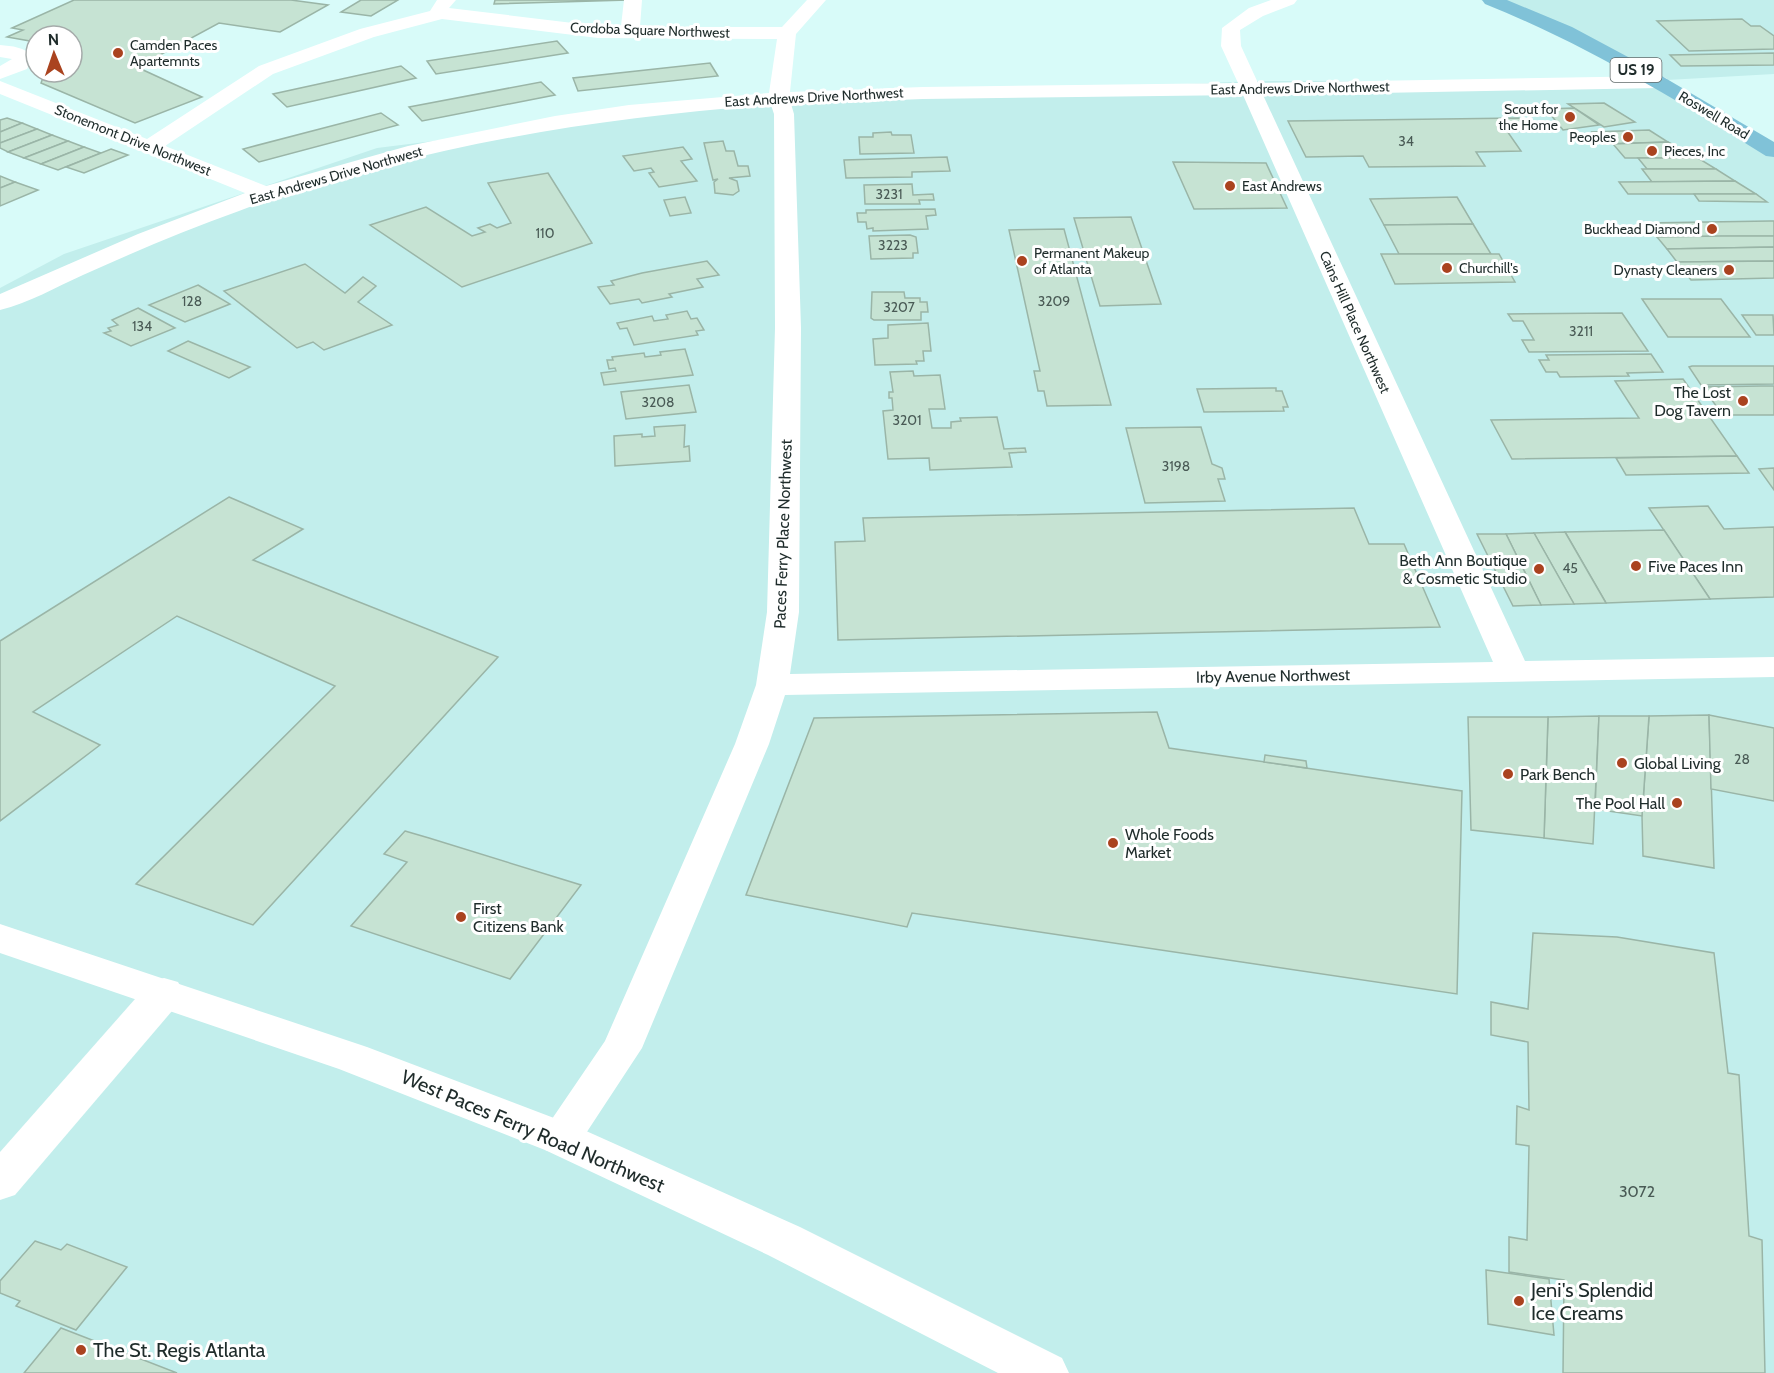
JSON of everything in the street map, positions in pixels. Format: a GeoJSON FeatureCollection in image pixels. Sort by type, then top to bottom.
{"type":"FeatureCollection","features":[{"type":"Feature","properties":{"kind":"main road","name":"Roswell Road"},"geometry":{"type":"LineString","coordinates":[[1491,0],[1595,47],[1659,82],[1774,151]]}},
{"type":"Feature","properties":{"kind":"street"},"geometry":{"type":"LineString","coordinates":[[630,32],[633,0]]}},
{"type":"Feature","properties":{"kind":"street"},"geometry":{"type":"LineString","coordinates":[[787,33],[817,0]]}},
{"type":"Feature","properties":{"kind":"street","name":"Cains Hill Place Northwest"},"geometry":{"type":"LineString","coordinates":[[1288,0],[1256,12],[1232,28],[1231,46],[1514,672]]}},
{"type":"Feature","properties":{"kind":"street"},"geometry":{"type":"LineString","coordinates":[[150,146],[266,70],[444,7]]}},
{"type":"Feature","properties":{"kind":"street","name":"Cordoba Square Northwest"},"geometry":{"type":"LineString","coordinates":[[444,7],[598,32],[787,33]]}},
{"type":"Feature","properties":{"kind":"street","name":"Paces Ferry Place Northwest"},"geometry":{"type":"LineString","coordinates":[[560,1138],[622,1048],[749,752],[772,685],[783,612],[788,343],[784,114],[779,96],[787,33]]}},
{"type":"Feature","properties":{"kind":"street"},"geometry":{"type":"LineString","coordinates":[[0,51],[13,52],[24,57],[20,65],[0,74]]}},
{"type":"Feature","properties":{"kind":"street","name":"East Andrews Drive Northwest"},"geometry":{"type":"LineString","coordinates":[[0,303],[177,226],[266,194],[409,152],[537,125],[665,106],[779,96],[1659,82]]}},
{"type":"Feature","properties":{"kind":"street","name":"Stonemont Drive Northwest"},"geometry":{"type":"LineString","coordinates":[[0,87],[266,194]]}},
{"type":"Feature","properties":{"kind":"street","name":"Irby Avenue Northwest"},"geometry":{"type":"LineString","coordinates":[[772,685],[1774,667]]}},
{"type":"Feature","properties":{"kind":"street","name":"West Paces Ferry Road Northwest"},"geometry":{"type":"LineString","coordinates":[[0,938],[353,1058],[560,1138],[784,1241],[1045,1373]]}},
{"type":"Feature","properties":{"kind":"street"},"geometry":{"type":"LineString","coordinates":[[0,1182],[164,993]]}},
{"type":"Feature","properties":{"kind":"shaded area"},"geometry":{"type":"Polygon","coordinates":[[[1481,0],[1774,0],[1774,74],[1667,80],[1774,143],[1774,1373],[0,1373],[0,288],[64,254],[377,148],[723,105],[1254,81],[1663,81],[1481,0]]]}},
{"type":"Feature","properties":{"kind":"building","name":"Camden Paces Apartemnts"},"geometry":{"type":"Polygon","coordinates":[[[74,0],[291,0],[328,5],[280,32],[219,23],[143,64],[141,69],[202,97],[135,123],[43,84],[84,84],[84,24],[24,24],[24,40],[7,37],[23,30],[12,28],[74,0]]]}},
{"type":"Feature","properties":{"kind":"building"},"geometry":{"type":"Polygon","coordinates":[[[361,0],[398,0],[371,16],[341,12],[361,0]]]}},
{"type":"Feature","properties":{"kind":"building"},"geometry":{"type":"Polygon","coordinates":[[[495,0],[629,0],[494,4],[495,0]]]}},
{"type":"Feature","properties":{"kind":"building"},"geometry":{"type":"Polygon","coordinates":[[[1742,19],[1751,26],[1760,26],[1774,36],[1774,49],[1689,51],[1657,21],[1742,19]]]}},
{"type":"Feature","properties":{"kind":"building"},"geometry":{"type":"Polygon","coordinates":[[[557,41],[568,53],[436,74],[427,61],[557,41]]]}},
{"type":"Feature","properties":{"kind":"building"},"geometry":{"type":"Polygon","coordinates":[[[1774,53],[1774,65],[1681,66],[1670,55],[1774,53]]]}},
{"type":"Feature","properties":{"kind":"building"},"geometry":{"type":"Polygon","coordinates":[[[710,63],[718,76],[578,91],[573,78],[710,63]]]}},
{"type":"Feature","properties":{"kind":"building"},"geometry":{"type":"Polygon","coordinates":[[[401,66],[416,78],[287,107],[273,94],[401,66]]]}},
{"type":"Feature","properties":{"kind":"building"},"geometry":{"type":"Polygon","coordinates":[[[541,82],[555,95],[422,121],[409,107],[541,82]]]}},
{"type":"Feature","properties":{"kind":"building"},"geometry":{"type":"Polygon","coordinates":[[[1604,103],[1635,122],[1604,127],[1568,104],[1604,103]]]}},
{"type":"Feature","properties":{"kind":"building","name":"Scout for the Home"},"geometry":{"type":"Polygon","coordinates":[[[1574,108],[1599,125],[1563,130],[1546,109],[1574,108]]]}},
{"type":"Feature","properties":{"kind":"building"},"geometry":{"type":"Polygon","coordinates":[[[381,113],[398,125],[259,162],[243,149],[381,113]]]}},
{"type":"Feature","properties":{"kind":"building"},"geometry":{"type":"Polygon","coordinates":[[[7,118],[22,123],[0,132],[0,120],[7,118]]]}},
{"type":"Feature","properties":{"kind":"building"},"geometry":{"type":"Polygon","coordinates":[[[1519,118],[1528,131],[1507,131],[1521,151],[1476,152],[1485,166],[1369,167],[1363,156],[1306,157],[1288,121],[1519,118]]]}},
{"type":"Feature","properties":{"kind":"building"},"geometry":{"type":"Polygon","coordinates":[[[22,123],[37,129],[0,143],[0,132],[22,123]]]}},
{"type":"Feature","properties":{"kind":"building"},"geometry":{"type":"Polygon","coordinates":[[[37,129],[52,135],[8,152],[0,148],[0,143],[37,129]]]}},
{"type":"Feature","properties":{"kind":"building","name":"Peoples"},"geometry":{"type":"Polygon","coordinates":[[[1649,130],[1668,142],[1602,144],[1592,132],[1649,130]]]}},
{"type":"Feature","properties":{"kind":"building"},"geometry":{"type":"Polygon","coordinates":[[[891,132],[892,135],[911,135],[914,153],[860,154],[859,137],[873,137],[873,133],[891,132]]]}},
{"type":"Feature","properties":{"kind":"building"},"geometry":{"type":"Polygon","coordinates":[[[52,135],[68,141],[24,158],[8,152],[52,135]]]}},
{"type":"Feature","properties":{"kind":"building"},"geometry":{"type":"Polygon","coordinates":[[[68,141],[84,147],[41,164],[24,158],[68,141]]]}},
{"type":"Feature","properties":{"kind":"building"},"geometry":{"type":"Polygon","coordinates":[[[723,141],[726,151],[734,151],[738,166],[748,166],[750,176],[729,178],[737,181],[739,191],[733,195],[715,193],[714,182],[718,179],[713,180],[704,143],[723,141]]]}},
{"type":"Feature","properties":{"kind":"building","name":"Pieces, Inc"},"geometry":{"type":"Polygon","coordinates":[[[1668,142],[1698,158],[1625,158],[1613,144],[1668,142]]]}},
{"type":"Feature","properties":{"kind":"building"},"geometry":{"type":"Polygon","coordinates":[[[84,147],[101,153],[58,170],[41,164],[84,147]]]}},
{"type":"Feature","properties":{"kind":"building"},"geometry":{"type":"Polygon","coordinates":[[[683,147],[692,159],[681,161],[697,181],[659,187],[649,173],[654,172],[651,168],[634,171],[623,156],[683,147]]]}},
{"type":"Feature","properties":{"kind":"building"},"geometry":{"type":"Polygon","coordinates":[[[111,149],[128,155],[84,173],[66,167],[111,149]]]}},
{"type":"Feature","properties":{"kind":"building"},"geometry":{"type":"Polygon","coordinates":[[[947,157],[950,171],[912,172],[912,177],[846,178],[844,160],[947,157]]]}},
{"type":"Feature","properties":{"kind":"building"},"geometry":{"type":"Polygon","coordinates":[[[1638,158],[1698,158],[1716,169],[1647,169],[1638,158]]]}},
{"type":"Feature","properties":{"kind":"building","name":"East Andrews"},"geometry":{"type":"Polygon","coordinates":[[[1173,162],[1266,163],[1287,208],[1194,209],[1173,162]]]}},
{"type":"Feature","properties":{"kind":"building"},"geometry":{"type":"Polygon","coordinates":[[[1642,169],[1716,169],[1735,181],[1652,182],[1642,169]]]}},
{"type":"Feature","properties":{"kind":"building"},"geometry":{"type":"Polygon","coordinates":[[[548,173],[592,243],[462,287],[370,225],[426,207],[472,236],[485,232],[478,228],[490,224],[497,228],[511,223],[488,183],[548,173]]]}},
{"type":"Feature","properties":{"kind":"building"},"geometry":{"type":"Polygon","coordinates":[[[0,176],[15,182],[0,188],[0,176]]]}},
{"type":"Feature","properties":{"kind":"building"},"geometry":{"type":"Polygon","coordinates":[[[1735,181],[1756,194],[1628,194],[1619,182],[1735,181]]]}},
{"type":"Feature","properties":{"kind":"building"},"geometry":{"type":"Polygon","coordinates":[[[15,182],[38,190],[0,206],[0,188],[15,182]]]}},
{"type":"Feature","properties":{"kind":"building"},"geometry":{"type":"Polygon","coordinates":[[[912,184],[913,195],[933,194],[934,200],[919,200],[920,204],[865,204],[864,185],[912,184]]]}},
{"type":"Feature","properties":{"kind":"building"},"geometry":{"type":"Polygon","coordinates":[[[1694,194],[1756,194],[1767,202],[1699,201],[1694,194]]]}},
{"type":"Feature","properties":{"kind":"building"},"geometry":{"type":"Polygon","coordinates":[[[685,197],[691,213],[670,216],[664,200],[685,197]]]}},
{"type":"Feature","properties":{"kind":"building"},"geometry":{"type":"Polygon","coordinates":[[[1457,197],[1473,224],[1384,225],[1370,199],[1457,197]]]}},
{"type":"Feature","properties":{"kind":"building"},"geometry":{"type":"Polygon","coordinates":[[[935,209],[936,215],[926,216],[928,229],[873,231],[873,228],[867,229],[866,222],[858,222],[857,213],[866,213],[866,210],[935,209]]]}},
{"type":"Feature","properties":{"kind":"building"},"geometry":{"type":"Polygon","coordinates":[[[1131,217],[1161,304],[1100,306],[1074,218],[1131,217]]]}},
{"type":"Feature","properties":{"kind":"building","name":"Buckhead Diamond"},"geometry":{"type":"Polygon","coordinates":[[[1774,221],[1774,236],[1657,237],[1645,223],[1774,221]]]}},
{"type":"Feature","properties":{"kind":"building"},"geometry":{"type":"Polygon","coordinates":[[[1473,224],[1491,254],[1399,254],[1384,225],[1473,224]]]}},
{"type":"Feature","properties":{"kind":"building"},"geometry":{"type":"Polygon","coordinates":[[[1064,229],[1111,405],[1047,406],[1044,391],[1038,391],[1034,371],[1040,371],[1009,230],[1064,229]]]}},
{"type":"Feature","properties":{"kind":"building"},"geometry":{"type":"Polygon","coordinates":[[[910,235],[916,237],[918,253],[913,253],[913,258],[871,259],[869,236],[910,235]]]}},
{"type":"Feature","properties":{"kind":"building"},"geometry":{"type":"Polygon","coordinates":[[[1774,236],[1774,247],[1667,249],[1657,237],[1774,236]]]}},
{"type":"Feature","properties":{"kind":"building"},"geometry":{"type":"Polygon","coordinates":[[[1774,247],[1774,261],[1677,262],[1667,249],[1774,247]]]}},
{"type":"Feature","properties":{"kind":"building","name":"Churchill's"},"geometry":{"type":"Polygon","coordinates":[[[1381,254],[1499,254],[1515,282],[1395,284],[1381,254]]]}},
{"type":"Feature","properties":{"kind":"building"},"geometry":{"type":"Polygon","coordinates":[[[707,261],[719,275],[697,279],[703,287],[669,294],[672,297],[642,303],[639,299],[610,304],[598,287],[614,285],[611,281],[642,273],[707,261]]]}},
{"type":"Feature","properties":{"kind":"building","name":"Dynasty Cleaners"},"geometry":{"type":"Polygon","coordinates":[[[1774,261],[1774,278],[1691,280],[1677,262],[1774,261]]]}},
{"type":"Feature","properties":{"kind":"building"},"geometry":{"type":"Polygon","coordinates":[[[305,264],[345,293],[363,277],[376,286],[358,302],[392,325],[324,350],[313,342],[297,348],[224,291],[305,264]]]}},
{"type":"Feature","properties":{"kind":"building"},"geometry":{"type":"Polygon","coordinates":[[[198,285],[230,304],[185,322],[149,305],[198,285]]]}},
{"type":"Feature","properties":{"kind":"building"},"geometry":{"type":"Polygon","coordinates":[[[872,292],[904,292],[905,298],[920,298],[920,302],[927,302],[928,312],[921,312],[921,320],[874,320],[871,318],[872,292]]]}},
{"type":"Feature","properties":{"kind":"building"},"geometry":{"type":"Polygon","coordinates":[[[1642,299],[1721,299],[1750,337],[1668,337],[1642,299]]]}},
{"type":"Feature","properties":{"kind":"building"},"geometry":{"type":"Polygon","coordinates":[[[138,308],[175,328],[131,346],[104,333],[111,331],[108,328],[118,325],[112,320],[138,308]]]}},
{"type":"Feature","properties":{"kind":"building"},"geometry":{"type":"Polygon","coordinates":[[[687,311],[691,319],[697,318],[704,330],[696,331],[698,335],[634,345],[627,328],[620,329],[617,323],[652,316],[654,321],[668,319],[666,315],[687,311]]]}},
{"type":"Feature","properties":{"kind":"building"},"geometry":{"type":"Polygon","coordinates":[[[1622,313],[1648,351],[1529,352],[1522,340],[1534,340],[1523,321],[1513,321],[1508,314],[1622,313]]]}},
{"type":"Feature","properties":{"kind":"building"},"geometry":{"type":"Polygon","coordinates":[[[1742,315],[1773,315],[1774,335],[1756,335],[1742,315]]]}},
{"type":"Feature","properties":{"kind":"building"},"geometry":{"type":"Polygon","coordinates":[[[928,323],[931,351],[923,351],[924,361],[916,361],[917,364],[875,365],[873,339],[888,338],[888,325],[928,323]]]}},
{"type":"Feature","properties":{"kind":"building"},"geometry":{"type":"Polygon","coordinates":[[[188,341],[250,367],[229,378],[168,351],[188,341]]]}},
{"type":"Feature","properties":{"kind":"building"},"geometry":{"type":"Polygon","coordinates":[[[685,349],[693,375],[604,385],[601,373],[616,371],[615,368],[609,369],[607,360],[613,360],[612,357],[644,353],[645,357],[661,355],[660,352],[685,349]]]}},
{"type":"Feature","properties":{"kind":"building"},"geometry":{"type":"Polygon","coordinates":[[[1651,354],[1663,372],[1627,373],[1629,376],[1560,377],[1557,372],[1546,372],[1539,360],[1549,360],[1546,355],[1651,354]]]}},
{"type":"Feature","properties":{"kind":"building"},"geometry":{"type":"Polygon","coordinates":[[[1774,366],[1774,384],[1701,385],[1689,367],[1774,366]]]}},
{"type":"Feature","properties":{"kind":"building"},"geometry":{"type":"Polygon","coordinates":[[[913,371],[914,376],[940,375],[945,409],[929,409],[932,428],[951,428],[951,422],[961,421],[960,418],[997,417],[1004,449],[1025,448],[1026,452],[1009,453],[1012,467],[930,470],[929,458],[888,459],[883,411],[893,410],[892,398],[889,398],[889,392],[893,392],[890,372],[913,371]]]}},
{"type":"Feature","properties":{"kind":"building"},"geometry":{"type":"Polygon","coordinates":[[[1683,379],[1737,456],[1512,459],[1491,420],[1639,418],[1615,381],[1683,379]]]}},
{"type":"Feature","properties":{"kind":"building"},"geometry":{"type":"Polygon","coordinates":[[[689,385],[696,412],[626,419],[621,392],[689,385]]]}},
{"type":"Feature","properties":{"kind":"building","name":"The Lost Dog Tavern"},"geometry":{"type":"Polygon","coordinates":[[[1774,386],[1774,415],[1723,415],[1702,387],[1774,386]]]}},
{"type":"Feature","properties":{"kind":"building"},"geometry":{"type":"Polygon","coordinates":[[[1276,388],[1276,391],[1282,391],[1288,407],[1283,407],[1284,411],[1204,412],[1197,389],[1276,388]]]}},
{"type":"Feature","properties":{"kind":"building"},"geometry":{"type":"Polygon","coordinates":[[[685,425],[684,447],[689,446],[690,461],[615,466],[614,436],[642,434],[642,437],[655,436],[654,427],[685,425]]]}},
{"type":"Feature","properties":{"kind":"building"},"geometry":{"type":"Polygon","coordinates":[[[1201,427],[1212,464],[1222,468],[1225,479],[1218,479],[1225,501],[1145,503],[1126,428],[1201,427]]]}},
{"type":"Feature","properties":{"kind":"building"},"geometry":{"type":"Polygon","coordinates":[[[1737,456],[1749,473],[1626,475],[1616,458],[1737,456]]]}},
{"type":"Feature","properties":{"kind":"building"},"geometry":{"type":"Polygon","coordinates":[[[1774,468],[1774,490],[1759,469],[1774,468]]]}},
{"type":"Feature","properties":{"kind":"building"},"geometry":{"type":"Polygon","coordinates":[[[229,497],[303,529],[253,560],[498,657],[253,925],[136,884],[335,686],[177,616],[33,712],[100,745],[0,821],[0,641],[229,497]]]}},
{"type":"Feature","properties":{"kind":"building"},"geometry":{"type":"Polygon","coordinates":[[[1708,506],[1724,529],[1774,527],[1774,597],[1710,599],[1649,508],[1708,506]]]}},
{"type":"Feature","properties":{"kind":"building"},"geometry":{"type":"Polygon","coordinates":[[[1354,508],[1369,544],[1404,544],[1440,627],[838,640],[835,542],[865,541],[863,518],[1354,508]]]}},
{"type":"Feature","properties":{"kind":"building","name":"Five Paces Inn"},"geometry":{"type":"Polygon","coordinates":[[[1664,530],[1710,599],[1606,603],[1565,532],[1664,530]]]}},
{"type":"Feature","properties":{"kind":"building"},"geometry":{"type":"Polygon","coordinates":[[[1565,532],[1606,603],[1574,604],[1534,533],[1565,532]]]}},
{"type":"Feature","properties":{"kind":"building","name":"Beth Ann Boutique & Cosmetic Studio"},"geometry":{"type":"Polygon","coordinates":[[[1534,533],[1574,604],[1541,605],[1506,534],[1534,533]]]}},
{"type":"Feature","properties":{"kind":"building"},"geometry":{"type":"Polygon","coordinates":[[[1477,534],[1506,534],[1541,605],[1513,606],[1477,534]]]}},
{"type":"Feature","properties":{"kind":"building","name":"Whole Foods Market"},"geometry":{"type":"Polygon","coordinates":[[[1157,712],[1169,748],[1462,791],[1457,994],[912,913],[907,927],[746,895],[814,718],[1157,712]]]}},
{"type":"Feature","properties":{"kind":"building","name":"The Pool Hall"},"geometry":{"type":"Polygon","coordinates":[[[1709,715],[1714,868],[1643,856],[1642,816],[1649,716],[1709,715]]]}},
{"type":"Feature","properties":{"kind":"building"},"geometry":{"type":"Polygon","coordinates":[[[1709,715],[1774,728],[1774,801],[1711,789],[1709,715]]]}},
{"type":"Feature","properties":{"kind":"building"},"geometry":{"type":"Polygon","coordinates":[[[1599,716],[1593,844],[1544,838],[1548,717],[1599,716]]]}},
{"type":"Feature","properties":{"kind":"building","name":"Global Living"},"geometry":{"type":"Polygon","coordinates":[[[1599,716],[1649,716],[1642,816],[1595,809],[1599,716]]]}},
{"type":"Feature","properties":{"kind":"building","name":"Park Bench"},"geometry":{"type":"Polygon","coordinates":[[[1468,717],[1548,717],[1544,838],[1471,830],[1468,717]]]}},
{"type":"Feature","properties":{"kind":"building"},"geometry":{"type":"Polygon","coordinates":[[[1265,755],[1306,761],[1307,768],[1264,762],[1265,755]]]}},
{"type":"Feature","properties":{"kind":"building"},"geometry":{"type":"Polygon","coordinates":[[[405,831],[581,885],[510,979],[351,926],[407,862],[384,854],[405,831]]]}},
{"type":"Feature","properties":{"kind":"building"},"geometry":{"type":"Polygon","coordinates":[[[1533,933],[1617,937],[1714,953],[1728,1073],[1739,1075],[1749,1236],[1762,1240],[1765,1373],[1563,1373],[1564,1280],[1509,1272],[1509,1237],[1527,1240],[1529,1146],[1516,1144],[1517,1106],[1529,1110],[1528,1042],[1491,1035],[1491,1002],[1528,1009],[1533,933]]]}},
{"type":"Feature","properties":{"kind":"building"},"geometry":{"type":"Polygon","coordinates":[[[35,1241],[61,1250],[67,1244],[127,1267],[76,1330],[16,1306],[20,1301],[0,1293],[0,1281],[35,1241]]]}},
{"type":"Feature","properties":{"kind":"building","name":"Jeni's Splendid Ice Creams"},"geometry":{"type":"Polygon","coordinates":[[[1486,1270],[1549,1279],[1554,1335],[1488,1324],[1486,1270]]]}},
{"type":"Feature","properties":{"kind":"building","name":"The St. Regis Atlanta"},"geometry":{"type":"Polygon","coordinates":[[[61,1328],[177,1373],[24,1373],[61,1328]]]}},
{"type":"Feature","properties":{"kind":"place","name":"Camden Paces Apartemnts"},"geometry":{"type":"Point","coordinates":[118,53]}},
{"type":"Feature","properties":{"kind":"place","name":"Scout for the Home"},"geometry":{"type":"Point","coordinates":[1570,117]}},
{"type":"Feature","properties":{"kind":"place","name":"Peoples"},"geometry":{"type":"Point","coordinates":[1628,137]}},
{"type":"Feature","properties":{"kind":"place","name":"Pieces, Inc"},"geometry":{"type":"Point","coordinates":[1652,151]}},
{"type":"Feature","properties":{"kind":"place","name":"East Andrews"},"geometry":{"type":"Point","coordinates":[1230,186]}},
{"type":"Feature","properties":{"kind":"place","name":"Buckhead Diamond"},"geometry":{"type":"Point","coordinates":[1712,229]}},
{"type":"Feature","properties":{"kind":"place","name":"Permanent Makeup of Atlanta"},"geometry":{"type":"Point","coordinates":[1022,261]}},
{"type":"Feature","properties":{"kind":"place","name":"Churchill's"},"geometry":{"type":"Point","coordinates":[1447,268]}},
{"type":"Feature","properties":{"kind":"place","name":"Dynasty Cleaners"},"geometry":{"type":"Point","coordinates":[1729,270]}},
{"type":"Feature","properties":{"kind":"place","name":"The Lost Dog Tavern"},"geometry":{"type":"Point","coordinates":[1743,401]}},
{"type":"Feature","properties":{"kind":"place","name":"Five Paces Inn"},"geometry":{"type":"Point","coordinates":[1636,566]}},
{"type":"Feature","properties":{"kind":"place","name":"Beth Ann Boutique & Cosmetic Studio"},"geometry":{"type":"Point","coordinates":[1539,569]}},
{"type":"Feature","properties":{"kind":"place","name":"Global Living"},"geometry":{"type":"Point","coordinates":[1622,763]}},
{"type":"Feature","properties":{"kind":"place","name":"Park Bench"},"geometry":{"type":"Point","coordinates":[1508,774]}},
{"type":"Feature","properties":{"kind":"place","name":"The Pool Hall"},"geometry":{"type":"Point","coordinates":[1677,803]}},
{"type":"Feature","properties":{"kind":"place","name":"Whole Foods Market"},"geometry":{"type":"Point","coordinates":[1113,843]}},
{"type":"Feature","properties":{"kind":"place","name":"First Citizens Bank"},"geometry":{"type":"Point","coordinates":[461,917]}},
{"type":"Feature","properties":{"kind":"place","name":"Jeni's Splendid Ice Creams"},"geometry":{"type":"Point","coordinates":[1519,1301]}},
{"type":"Feature","properties":{"kind":"place","name":"The St. Regis Atlanta"},"geometry":{"type":"Point","coordinates":[81,1350]}}]}
